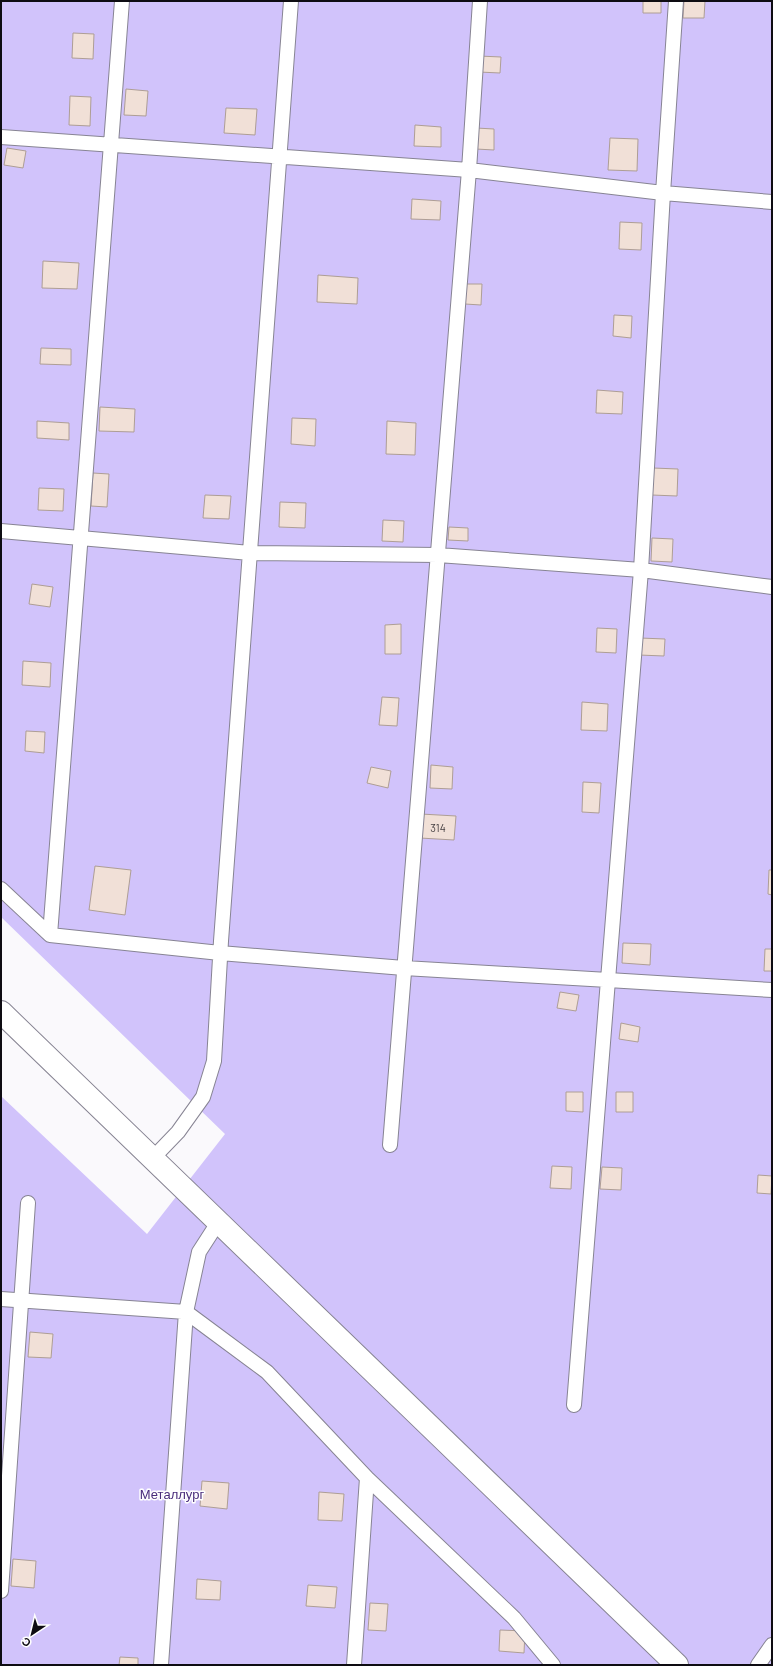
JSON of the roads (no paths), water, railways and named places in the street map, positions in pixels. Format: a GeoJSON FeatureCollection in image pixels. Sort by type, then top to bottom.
{"type":"FeatureCollection","features":[{"type":"Feature","properties":{"kind":"street"},"geometry":{"type":"LineString","coordinates":[[1,1012],[677,1665]]}},
{"type":"Feature","properties":{"kind":"lane"},"geometry":{"type":"LineString","coordinates":[[50,935],[109,145],[122,1]]}},
{"type":"Feature","properties":{"kind":"lane"},"geometry":{"type":"LineString","coordinates":[[153,1158],[178,1132],[203,1097],[214,1061],[220,953],[291,1]]}},
{"type":"Feature","properties":{"kind":"lane"},"geometry":{"type":"LineString","coordinates":[[390,1145],[469,170],[480,1]]}},
{"type":"Feature","properties":{"kind":"lane"},"geometry":{"type":"LineString","coordinates":[[574,1405],[641,570],[676,1]]}},
{"type":"Feature","properties":{"kind":"lane"},"geometry":{"type":"LineString","coordinates":[[1,137],[279,158],[469,170],[663,193],[772,202]]}},
{"type":"Feature","properties":{"kind":"lane"},"geometry":{"type":"LineString","coordinates":[[1,531],[80,536],[250,553],[438,554],[641,570],[772,587]]}},
{"type":"Feature","properties":{"kind":"lane"},"geometry":{"type":"LineString","coordinates":[[1,888],[50,935],[220,953],[404,968],[772,990]]}},
{"type":"Feature","properties":{"kind":"lane"},"geometry":{"type":"LineString","coordinates":[[1,1592],[23,1301],[28,1203]]}},
{"type":"Feature","properties":{"kind":"lane"},"geometry":{"type":"LineString","coordinates":[[161,1665],[186,1312],[199,1252],[219,1221]]}},
{"type":"Feature","properties":{"kind":"lane"},"geometry":{"type":"LineString","coordinates":[[1,1299],[186,1312],[267,1372],[367,1478],[514,1618],[552,1665]]}},
{"type":"Feature","properties":{"kind":"lane"},"geometry":{"type":"LineString","coordinates":[[354,1665],[367,1478]]}},
{"type":"Feature","properties":{"kind":"lane"},"geometry":{"type":"LineString","coordinates":[[758,1665],[772,1645]]}},
{"type":"Feature","properties":{"kind":"park label","name":"Металлург"},"geometry":{"type":"Point","coordinates":[172,1494]}}]}
